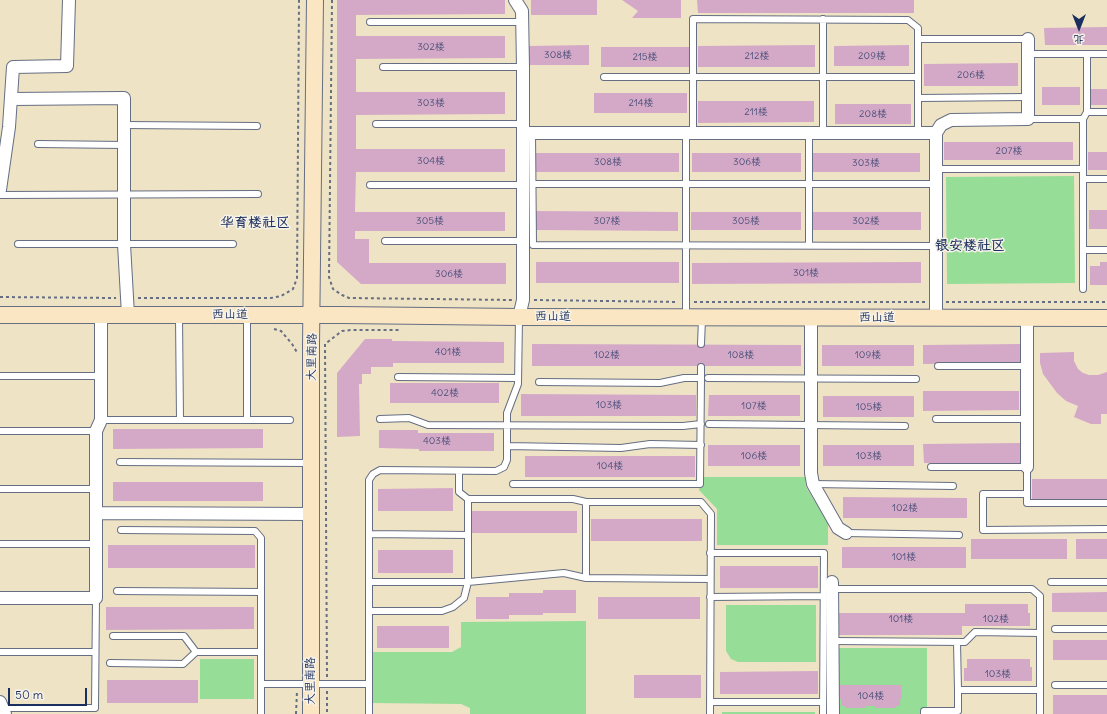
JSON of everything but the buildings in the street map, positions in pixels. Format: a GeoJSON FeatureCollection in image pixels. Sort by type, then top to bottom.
{"type":"FeatureCollection","features":[{"type":"Feature","properties":{"kind":"street"},"geometry":{"type":"LineString","coordinates":[[0,190],[9,127],[13,67],[67,66],[69,0]]}},
{"type":"Feature","properties":{"kind":"street","name":"大里南路"},"geometry":{"type":"LineString","coordinates":[[311,714],[315,0]]}},
{"type":"Feature","properties":{"kind":"street"},"geometry":{"type":"LineString","coordinates":[[515,0],[522,11],[528,185],[523,241],[523,300],[519,317]]}},
{"type":"Feature","properties":{"kind":"street"},"geometry":{"type":"LineString","coordinates":[[936,310],[936,133],[941,125],[951,120],[1028,118],[1028,39]]}},
{"type":"Feature","properties":{"kind":"street"},"geometry":{"type":"LineString","coordinates":[[11,99],[124,98],[124,244],[128,315]]}},
{"type":"Feature","properties":{"kind":"street"},"geometry":{"type":"LineString","coordinates":[[526,130],[690,133],[936,133]]}},
{"type":"Feature","properties":{"kind":"street","name":"西山道"},"geometry":{"type":"LineString","coordinates":[[0,315],[313,315],[519,317],[691,312],[811,318],[936,310],[1027,318],[1107,318]]}},
{"type":"Feature","properties":{"kind":"street"},"geometry":{"type":"LineString","coordinates":[[0,598],[96,598],[95,544],[98,425],[101,376],[101,315]]}},
{"type":"Feature","properties":{"kind":"street"},"geometry":{"type":"LineString","coordinates":[[811,318],[812,378],[810,473],[813,484],[838,528],[846,533]]}},
{"type":"Feature","properties":{"kind":"street"},"geometry":{"type":"LineString","coordinates":[[1027,318],[1027,467]]}},
{"type":"Feature","properties":{"kind":"street"},"geometry":{"type":"LineString","coordinates":[[96,513],[311,514]]}},
{"type":"Feature","properties":{"kind":"street"},"geometry":{"type":"LineString","coordinates":[[829,589],[832,641],[833,714]]}},
{"type":"Feature","properties":{"kind":"lane"},"geometry":{"type":"LineString","coordinates":[[702,344],[691,312],[686,245],[686,184],[693,77],[694,19],[908,20],[918,28],[918,133]]}},
{"type":"Feature","properties":{"kind":"lane"},"geometry":{"type":"LineString","coordinates":[[823,19],[824,133]]}},
{"type":"Feature","properties":{"kind":"lane"},"geometry":{"type":"LineString","coordinates":[[370,22],[522,22]]}},
{"type":"Feature","properties":{"kind":"lane"},"geometry":{"type":"LineString","coordinates":[[918,39],[1028,39]]}},
{"type":"Feature","properties":{"kind":"lane"},"geometry":{"type":"LineString","coordinates":[[1027,54],[1107,54]]}},
{"type":"Feature","properties":{"kind":"lane"},"geometry":{"type":"LineString","coordinates":[[1083,289],[1083,119],[1087,112],[1087,55]]}},
{"type":"Feature","properties":{"kind":"lane"},"geometry":{"type":"LineString","coordinates":[[383,67],[523,67]]}},
{"type":"Feature","properties":{"kind":"lane"},"geometry":{"type":"LineString","coordinates":[[604,77],[918,77]]}},
{"type":"Feature","properties":{"kind":"lane"},"geometry":{"type":"LineString","coordinates":[[918,98],[1027,97]]}},
{"type":"Feature","properties":{"kind":"lane"},"geometry":{"type":"LineString","coordinates":[[1087,112],[1107,112]]}},
{"type":"Feature","properties":{"kind":"lane"},"geometry":{"type":"LineString","coordinates":[[1028,118],[1083,119]]}},
{"type":"Feature","properties":{"kind":"lane"},"geometry":{"type":"LineString","coordinates":[[376,124],[526,130]]}},
{"type":"Feature","properties":{"kind":"lane"},"geometry":{"type":"LineString","coordinates":[[124,125],[257,126]]}},
{"type":"Feature","properties":{"kind":"lane"},"geometry":{"type":"LineString","coordinates":[[809,133],[809,245]]}},
{"type":"Feature","properties":{"kind":"lane"},"geometry":{"type":"LineString","coordinates":[[38,144],[124,144]]}},
{"type":"Feature","properties":{"kind":"lane"},"geometry":{"type":"LineString","coordinates":[[936,169],[1083,170]]}},
{"type":"Feature","properties":{"kind":"lane"},"geometry":{"type":"LineString","coordinates":[[1083,179],[1107,179]]}},
{"type":"Feature","properties":{"kind":"lane"},"geometry":{"type":"LineString","coordinates":[[370,185],[936,184]]}},
{"type":"Feature","properties":{"kind":"lane"},"geometry":{"type":"LineString","coordinates":[[528,185],[533,244],[936,246]]}},
{"type":"Feature","properties":{"kind":"lane"},"geometry":{"type":"LineString","coordinates":[[0,195],[258,194]]}},
{"type":"Feature","properties":{"kind":"lane"},"geometry":{"type":"LineString","coordinates":[[385,241],[523,241]]}},
{"type":"Feature","properties":{"kind":"lane"},"geometry":{"type":"LineString","coordinates":[[18,244],[233,244]]}},
{"type":"Feature","properties":{"kind":"lane"},"geometry":{"type":"LineString","coordinates":[[1083,250],[1107,250]]}},
{"type":"Feature","properties":{"kind":"lane"},"geometry":{"type":"LineString","coordinates":[[179,315],[180,420]]}},
{"type":"Feature","properties":{"kind":"lane"},"geometry":{"type":"LineString","coordinates":[[247,315],[247,420]]}},
{"type":"Feature","properties":{"kind":"lane"},"geometry":{"type":"LineString","coordinates":[[369,714],[369,480],[373,474],[380,470],[496,471],[504,467],[507,460],[507,413],[518,384],[519,317]]}},
{"type":"Feature","properties":{"kind":"lane"},"geometry":{"type":"LineString","coordinates":[[513,484],[700,484],[701,424],[705,378],[702,366]]}},
{"type":"Feature","properties":{"kind":"lane"},"geometry":{"type":"LineString","coordinates":[[938,366],[1027,366]]}},
{"type":"Feature","properties":{"kind":"lane"},"geometry":{"type":"LineString","coordinates":[[0,376],[101,376]]}},
{"type":"Feature","properties":{"kind":"lane"},"geometry":{"type":"LineString","coordinates":[[398,377],[518,378]]}},
{"type":"Feature","properties":{"kind":"lane"},"geometry":{"type":"LineString","coordinates":[[539,382],[660,383],[684,378],[916,379]]}},
{"type":"Feature","properties":{"kind":"lane"},"geometry":{"type":"LineString","coordinates":[[380,419],[409,418],[428,425],[683,426],[701,424]]}},
{"type":"Feature","properties":{"kind":"lane"},"geometry":{"type":"LineString","coordinates":[[936,419],[1027,419]]}},
{"type":"Feature","properties":{"kind":"lane"},"geometry":{"type":"LineString","coordinates":[[0,431],[180,420],[290,420]]}},
{"type":"Feature","properties":{"kind":"lane"},"geometry":{"type":"LineString","coordinates":[[709,424],[905,426]]}},
{"type":"Feature","properties":{"kind":"lane"},"geometry":{"type":"LineString","coordinates":[[507,446],[621,448],[650,444],[701,445]]}},
{"type":"Feature","properties":{"kind":"lane"},"geometry":{"type":"LineString","coordinates":[[120,462],[312,463]]}},
{"type":"Feature","properties":{"kind":"lane"},"geometry":{"type":"LineString","coordinates":[[931,467],[1027,467],[1027,503],[1107,503]]}},
{"type":"Feature","properties":{"kind":"lane"},"geometry":{"type":"LineString","coordinates":[[459,471],[459,492],[468,499],[573,499],[586,502],[701,502],[711,514],[710,714]]}},
{"type":"Feature","properties":{"kind":"lane"},"geometry":{"type":"LineString","coordinates":[[813,484],[953,486]]}},
{"type":"Feature","properties":{"kind":"lane"},"geometry":{"type":"LineString","coordinates":[[0,489],[96,489]]}},
{"type":"Feature","properties":{"kind":"lane"},"geometry":{"type":"LineString","coordinates":[[1027,494],[983,494],[983,530],[1107,529]]}},
{"type":"Feature","properties":{"kind":"lane"},"geometry":{"type":"LineString","coordinates":[[369,611],[442,611],[453,607],[464,598],[468,582],[468,499]]}},
{"type":"Feature","properties":{"kind":"lane"},"geometry":{"type":"LineString","coordinates":[[586,502],[586,578]]}},
{"type":"Feature","properties":{"kind":"lane"},"geometry":{"type":"LineString","coordinates":[[121,530],[255,531],[261,538],[262,714]]}},
{"type":"Feature","properties":{"kind":"lane"},"geometry":{"type":"LineString","coordinates":[[846,533],[959,535]]}},
{"type":"Feature","properties":{"kind":"lane"},"geometry":{"type":"LineString","coordinates":[[369,534],[468,535]]}},
{"type":"Feature","properties":{"kind":"lane"},"geometry":{"type":"LineString","coordinates":[[0,544],[95,544]]}},
{"type":"Feature","properties":{"kind":"lane"},"geometry":{"type":"LineString","coordinates":[[710,553],[824,553],[829,589],[823,714]]}},
{"type":"Feature","properties":{"kind":"lane"},"geometry":{"type":"LineString","coordinates":[[369,582],[468,582],[564,573],[586,578],[710,580]]}},
{"type":"Feature","properties":{"kind":"lane"},"geometry":{"type":"LineString","coordinates":[[1051,582],[1107,582]]}},
{"type":"Feature","properties":{"kind":"lane"},"geometry":{"type":"LineString","coordinates":[[710,597],[829,589],[1032,589],[1040,596],[1040,714]]}},
{"type":"Feature","properties":{"kind":"lane"},"geometry":{"type":"LineString","coordinates":[[117,591],[261,592]]}},
{"type":"Feature","properties":{"kind":"lane"},"geometry":{"type":"LineString","coordinates":[[3,708],[95,708],[96,598]]}},
{"type":"Feature","properties":{"kind":"lane"},"geometry":{"type":"LineString","coordinates":[[1055,629],[1107,629]]}},
{"type":"Feature","properties":{"kind":"lane"},"geometry":{"type":"LineString","coordinates":[[832,641],[965,642],[975,632],[1040,633]]}},
{"type":"Feature","properties":{"kind":"lane"},"geometry":{"type":"LineString","coordinates":[[113,636],[184,636],[196,652]]}},
{"type":"Feature","properties":{"kind":"lane"},"geometry":{"type":"LineString","coordinates":[[924,714],[924,711],[958,711],[957,642]]}},
{"type":"Feature","properties":{"kind":"lane"},"geometry":{"type":"LineString","coordinates":[[0,652],[95,652]]}},
{"type":"Feature","properties":{"kind":"lane"},"geometry":{"type":"LineString","coordinates":[[110,663],[183,664],[196,652],[261,652]]}},
{"type":"Feature","properties":{"kind":"lane"},"geometry":{"type":"LineString","coordinates":[[262,684],[369,684]]}},
{"type":"Feature","properties":{"kind":"lane"},"geometry":{"type":"LineString","coordinates":[[1055,685],[1107,685]]}},
{"type":"Feature","properties":{"kind":"lane"},"geometry":{"type":"LineString","coordinates":[[958,690],[1040,690]]}},
{"type":"Feature","properties":{"kind":"lane"},"geometry":{"type":"LineString","coordinates":[[710,702],[823,702]]}},
{"type":"Feature","properties":{"kind":"path"},"geometry":{"type":"LineString","coordinates":[[0,298],[270,298],[281,296],[293,289],[297,278],[299,0]]}},
{"type":"Feature","properties":{"kind":"path"},"geometry":{"type":"LineString","coordinates":[[332,0],[329,277],[333,289],[342,296],[349,298],[523,300],[691,312],[936,310],[1107,302]]}},
{"type":"Feature","properties":{"kind":"path"},"geometry":{"type":"LineString","coordinates":[[327,714],[325,344],[342,331]]}},
{"type":"Feature","properties":{"kind":"green space"},"geometry":{"type":"Polygon","coordinates":[[[1074,176],[1075,283],[947,284],[946,177],[1074,176]]]}},
{"type":"Feature","properties":{"kind":"green space"},"geometry":{"type":"Polygon","coordinates":[[[700,477],[805,477],[806,487],[828,523],[828,545],[717,545],[717,509],[699,490],[700,477]]]}},
{"type":"Feature","properties":{"kind":"green space"},"geometry":{"type":"Polygon","coordinates":[[[726,605],[816,605],[816,662],[738,662],[731,659],[726,651],[726,605]]]}},
{"type":"Feature","properties":{"kind":"green space"},"geometry":{"type":"Polygon","coordinates":[[[586,621],[586,714],[470,714],[470,708],[461,704],[372,703],[373,652],[452,652],[461,647],[461,622],[586,621]]]}},
{"type":"Feature","properties":{"kind":"green space"},"geometry":{"type":"Polygon","coordinates":[[[838,648],[927,648],[927,714],[838,714],[838,648]]]}},
{"type":"Feature","properties":{"kind":"green space"},"geometry":{"type":"Polygon","coordinates":[[[200,659],[254,659],[254,699],[200,699],[200,659]]]}},
{"type":"Feature","properties":{"kind":"green space"},"geometry":{"type":"Polygon","coordinates":[[[722,712],[815,712],[815,714],[722,714],[722,712]]]}},
{"type":"Feature","properties":{"kind":"district","name":"华育楼社区"},"geometry":{"type":"Point","coordinates":[255,223]}},
{"type":"Feature","properties":{"kind":"district","name":"银安楼社区"},"geometry":{"type":"Point","coordinates":[970,246]}}]}
